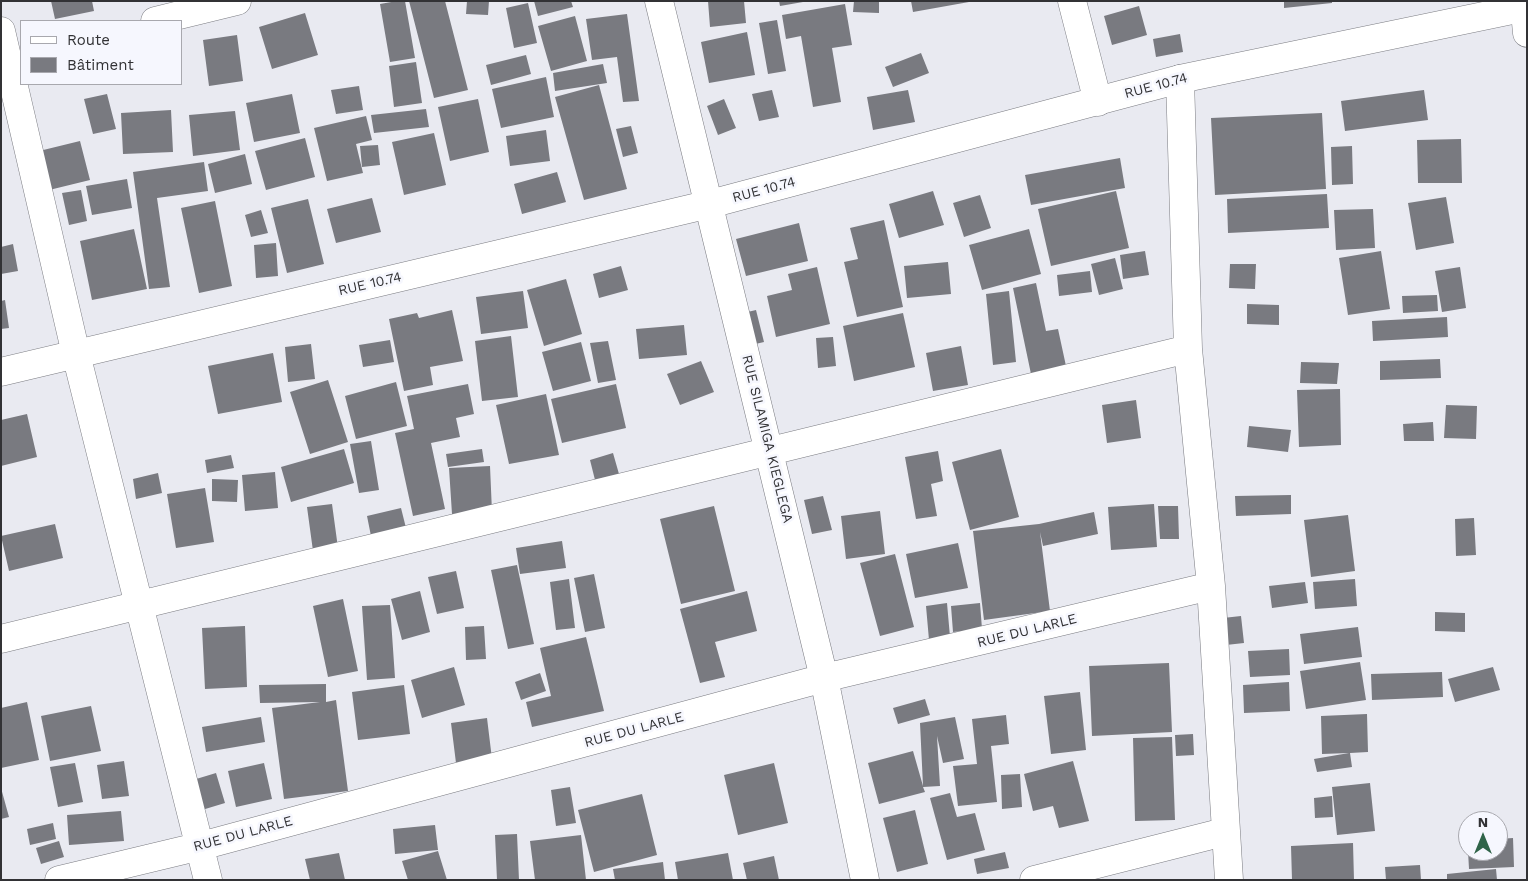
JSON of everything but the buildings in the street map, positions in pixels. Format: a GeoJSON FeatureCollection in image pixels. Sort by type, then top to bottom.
{"type":"FeatureCollection","features":[{"type":"Feature","properties":{"kind":"street"},"geometry":{"type":"LineString","coordinates":[[159,20],[237,1]]}},
{"type":"Feature","properties":{"kind":"street","name":"RUE SILAMIGA KIEGLEGA"},"geometry":{"type":"LineString","coordinates":[[659,1],[824,678],[865,880]]}},
{"type":"Feature","properties":{"kind":"street"},"geometry":{"type":"LineString","coordinates":[[1072,1],[1098,102]]}},
{"type":"Feature","properties":{"kind":"street","name":"RUE 10.74"},"geometry":{"type":"LineString","coordinates":[[1,372],[710,204],[1180,79],[1525,12]]}},
{"type":"Feature","properties":{"kind":"street"},"geometry":{"type":"LineString","coordinates":[[1,30],[10,57],[76,354],[208,880]]}},
{"type":"Feature","properties":{"kind":"street"},"geometry":{"type":"LineString","coordinates":[[1180,79],[1188,349],[1211,586],[1224,832],[1229,880]]}},
{"type":"Feature","properties":{"kind":"street"},"geometry":{"type":"LineString","coordinates":[[1,639],[1188,349]]}},
{"type":"Feature","properties":{"kind":"street","name":"RUE DU LARLE"},"geometry":{"type":"LineString","coordinates":[[59,880],[201,846],[824,678],[1211,586]]}},
{"type":"Feature","properties":{"kind":"street"},"geometry":{"type":"LineString","coordinates":[[1034,880],[1224,832]]}}]}
